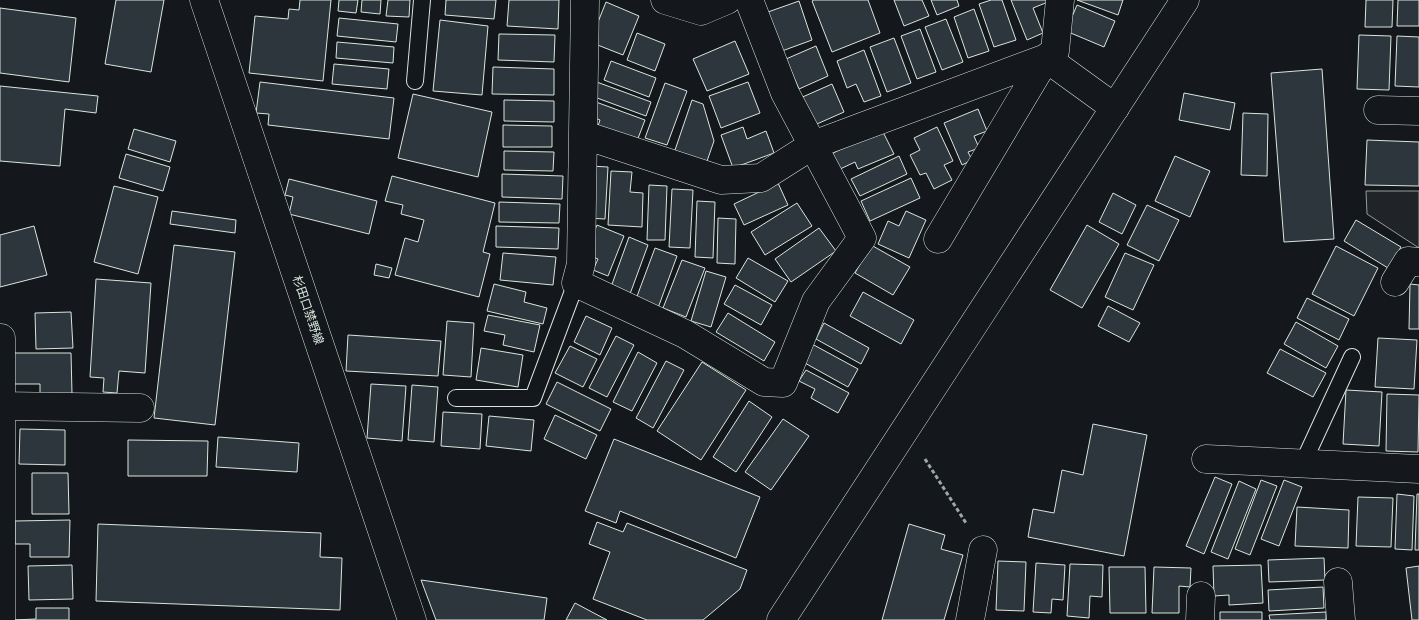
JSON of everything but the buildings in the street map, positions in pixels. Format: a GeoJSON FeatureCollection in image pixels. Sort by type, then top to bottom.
{"type":"FeatureCollection","features":[{"type":"Feature","properties":{"kind":"street","name":"杉田口禁野線"},"geometry":{"type":"LineString","coordinates":[[204,0],[412,620]]}},
{"type":"Feature","properties":{"kind":"street"},"geometry":{"type":"LineString","coordinates":[[585,0],[582,264],[576,283],[685,334],[764,382],[784,383],[816,301],[862,238],[785,94],[749,0]]}},
{"type":"Feature","properties":{"kind":"street"},"geometry":{"type":"LineString","coordinates":[[666,0],[702,11],[726,0]]}},
{"type":"Feature","properties":{"kind":"street"},"geometry":{"type":"LineString","coordinates":[[584,135],[721,180],[761,178],[813,145],[1046,58],[1055,51],[1060,0]]}},
{"type":"Feature","properties":{"kind":"street"},"geometry":{"type":"LineString","coordinates":[[781,620],[1185,0]]}},
{"type":"Feature","properties":{"kind":"street"},"geometry":{"type":"LineString","coordinates":[[1046,58],[1114,108]]}},
{"type":"Feature","properties":{"kind":"street"},"geometry":{"type":"LineString","coordinates":[[938,239],[1046,58]]}},
{"type":"Feature","properties":{"kind":"street"},"geometry":{"type":"LineString","coordinates":[[1378,110],[1419,111]]}},
{"type":"Feature","properties":{"kind":"street"},"geometry":{"type":"LineString","coordinates":[[1394,282],[1408,262],[1419,262]]}},
{"type":"Feature","properties":{"kind":"street"},"geometry":{"type":"LineString","coordinates":[[1,338],[1,620]]}},
{"type":"Feature","properties":{"kind":"street"},"geometry":{"type":"LineString","coordinates":[[1,406],[140,408]]}},
{"type":"Feature","properties":{"kind":"street"},"geometry":{"type":"LineString","coordinates":[[1206,459],[1419,469]]}},
{"type":"Feature","properties":{"kind":"street"},"geometry":{"type":"LineString","coordinates":[[970,620],[982,550]]}},
{"type":"Feature","properties":{"kind":"street"},"geometry":{"type":"LineString","coordinates":[[1338,582],[1341,620]]}},
{"type":"Feature","properties":{"kind":"lane"},"geometry":{"type":"LineString","coordinates":[[415,80],[422,0]]}},
{"type":"Feature","properties":{"kind":"lane"},"geometry":{"type":"LineString","coordinates":[[456,398],[533,398],[576,283]]}},
{"type":"Feature","properties":{"kind":"lane"},"geometry":{"type":"LineString","coordinates":[[1304,463],[1352,357]]}},
{"type":"Feature","properties":{"kind":"path"},"geometry":{"type":"LineString","coordinates":[[906,429],[982,550]]}},
{"type":"Feature","properties":{"kind":"shaded area"},"geometry":{"type":"Polygon","coordinates":[[[1366,191],[1419,191],[1419,248],[1367,214],[1366,191]]]}}]}
